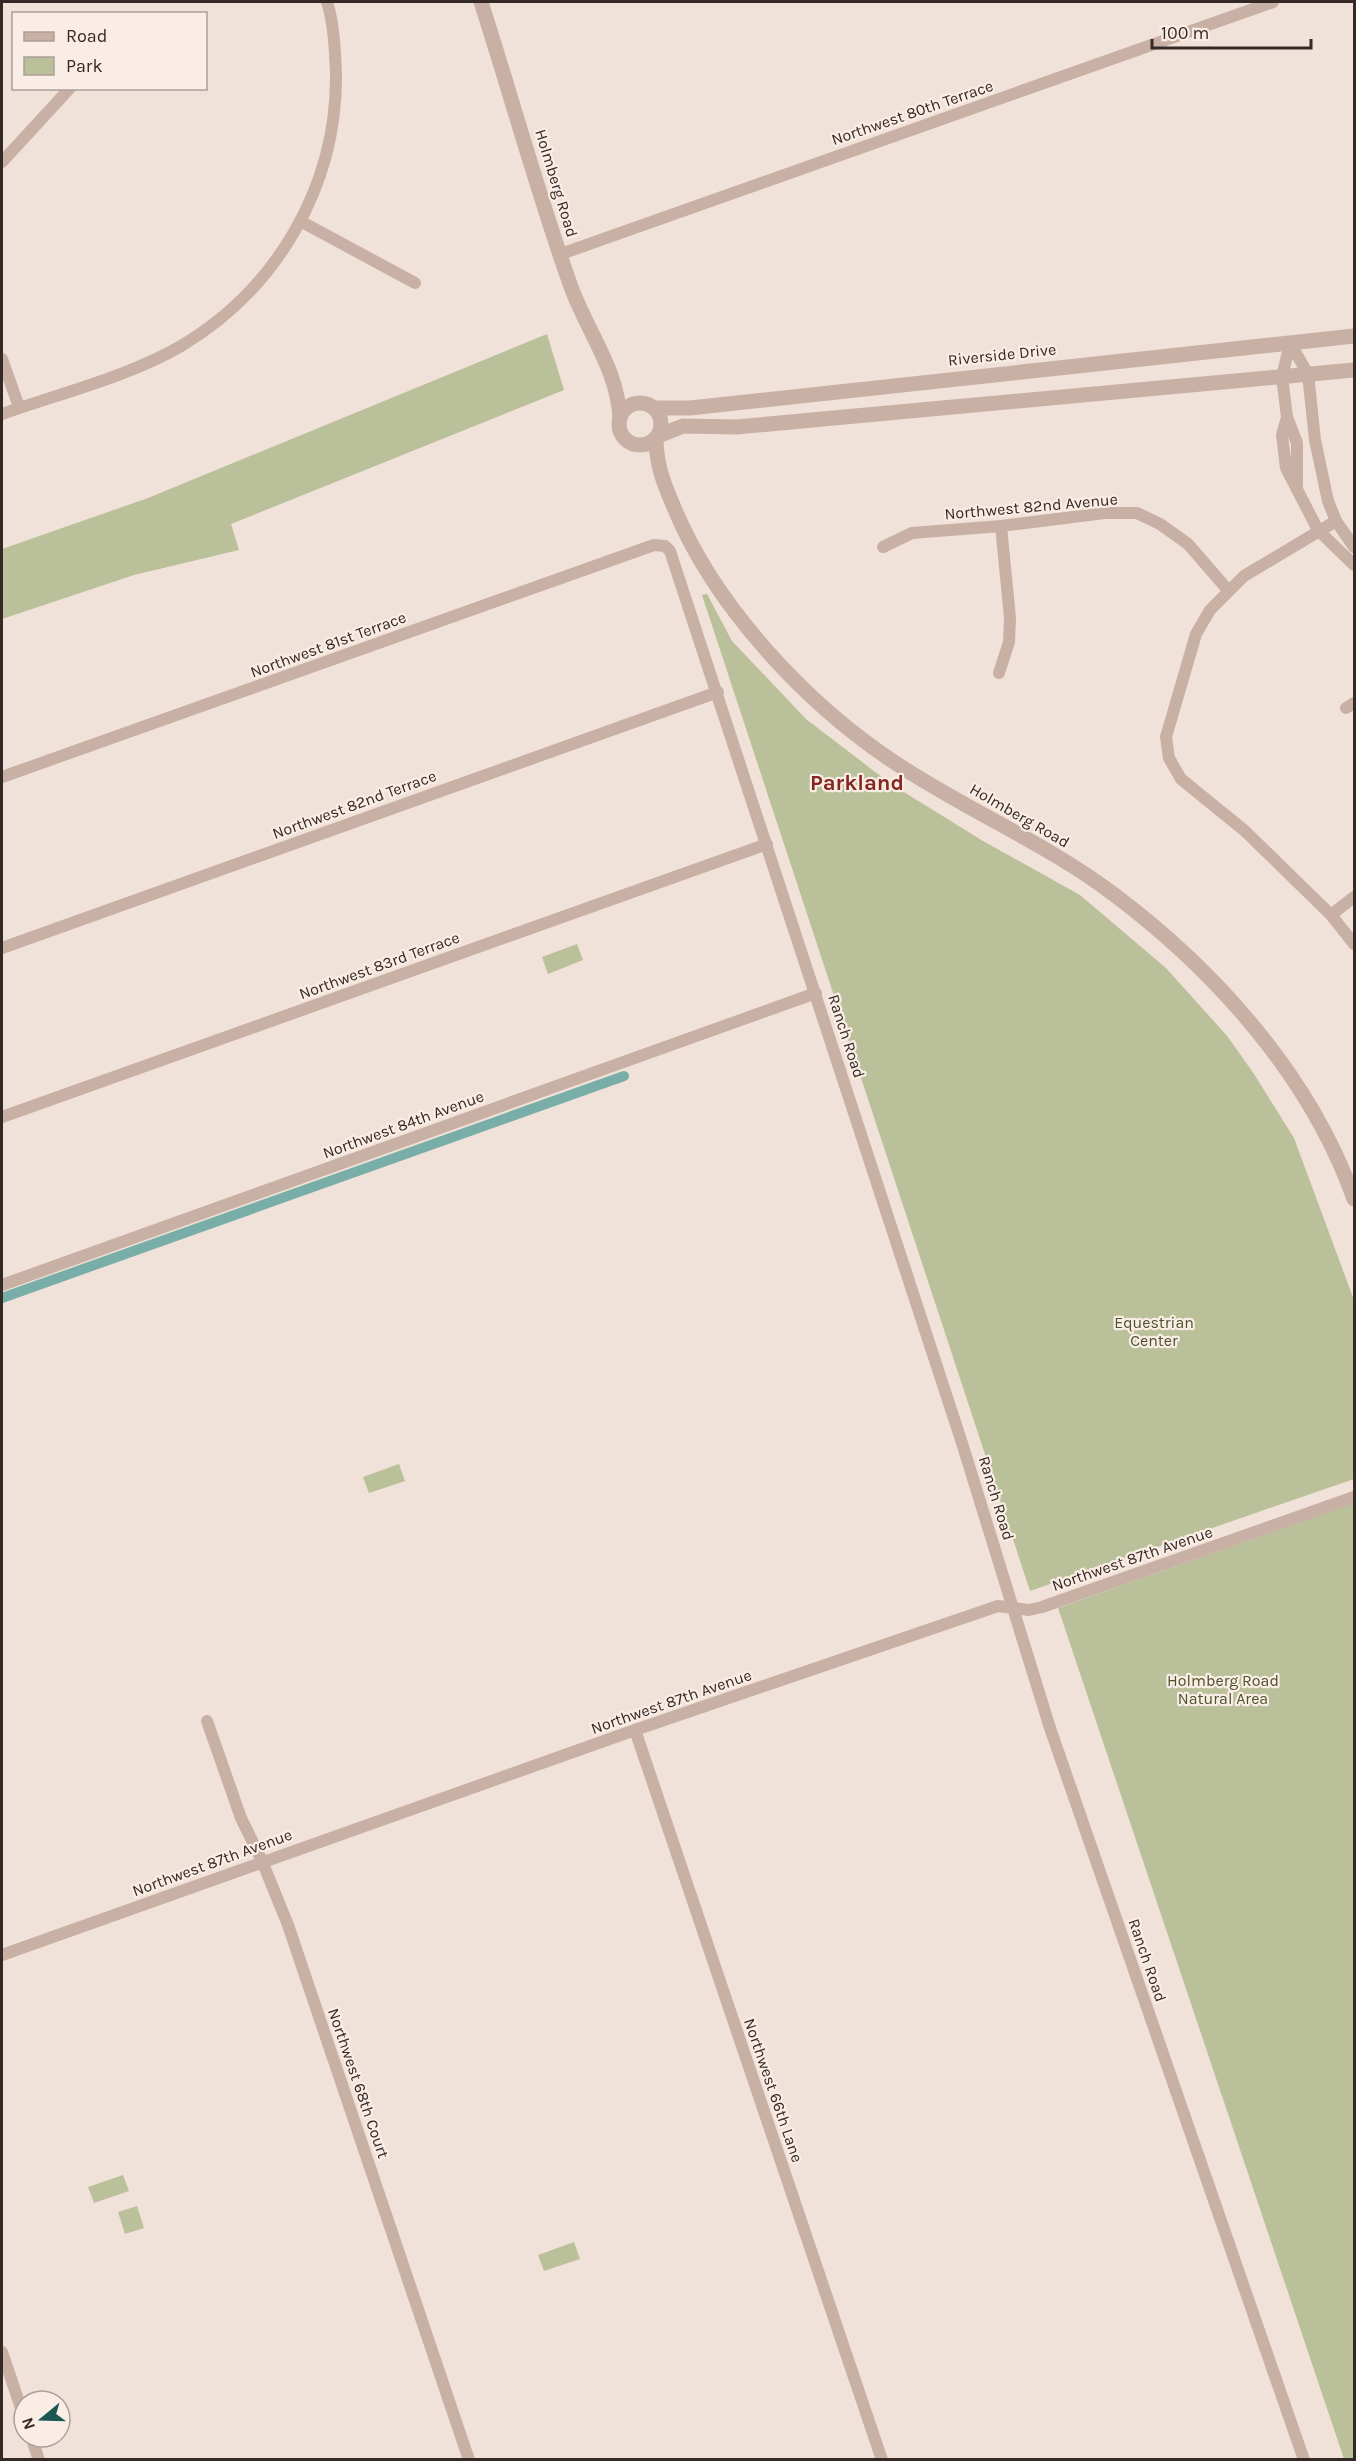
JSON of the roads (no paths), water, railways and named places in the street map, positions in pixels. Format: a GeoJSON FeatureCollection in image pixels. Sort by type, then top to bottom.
{"type":"FeatureCollection","features":[{"type":"Feature","properties":{"kind":"street"},"geometry":{"type":"LineString","coordinates":[[2,414],[139,365],[179,347],[213,325],[248,295],[302,222],[320,178],[330,140],[336,101],[336,55],[327,2]]}},
{"type":"Feature","properties":{"kind":"street","name":"Holmberg Road"},"geometry":{"type":"LineString","coordinates":[[481,2],[580,309],[611,371],[619,400],[620,419]]}},
{"type":"Feature","properties":{"kind":"street","name":"Northwest 80th Terrace"},"geometry":{"type":"LineString","coordinates":[[561,254],[1273,2]]}},
{"type":"Feature","properties":{"kind":"street"},"geometry":{"type":"LineString","coordinates":[[2,162],[68,90]]}},
{"type":"Feature","properties":{"kind":"street"},"geometry":{"type":"LineString","coordinates":[[302,222],[415,283]]}},
{"type":"Feature","properties":{"kind":"street","name":"Riverside Drive"},"geometry":{"type":"LineString","coordinates":[[648,406],[690,408],[1354,336]]}},
{"type":"Feature","properties":{"kind":"street"},"geometry":{"type":"LineString","coordinates":[[1290,343],[1308,374],[1318,462],[1328,501],[1336,521],[1354,548]]}},
{"type":"Feature","properties":{"kind":"street"},"geometry":{"type":"LineString","coordinates":[[1290,343],[1282,377],[1287,417],[1297,443],[1298,486]]}},
{"type":"Feature","properties":{"kind":"street"},"geometry":{"type":"LineString","coordinates":[[2,360],[19,407]]}},
{"type":"Feature","properties":{"kind":"street"},"geometry":{"type":"LineString","coordinates":[[659,472],[660,455],[667,442],[678,437],[736,427],[1354,370]]}},
{"type":"Feature","properties":{"kind":"street","name":"Holmberg Road"},"geometry":{"type":"LineString","coordinates":[[611,371],[648,406]]}},
{"type":"Feature","properties":{"kind":"street"},"geometry":{"type":"LineString","coordinates":[[657,437],[661,424],[648,406],[631,406],[620,419],[621,433],[632,444],[648,444],[657,437],[683,426],[736,427]]}},
{"type":"Feature","properties":{"kind":"street"},"geometry":{"type":"LineString","coordinates":[[1287,417],[1282,435],[1286,468],[1298,486],[1318,530],[1354,565]]}},
{"type":"Feature","properties":{"kind":"street","name":"Holmberg Road"},"geometry":{"type":"LineString","coordinates":[[657,437],[659,472]]}},
{"type":"Feature","properties":{"kind":"street","name":"Holmberg Road"},"geometry":{"type":"LineString","coordinates":[[632,444],[659,472],[692,547],[713,580],[770,652],[821,703],[895,762],[1107,889],[1172,942],[1209,977],[1257,1032],[1297,1088],[1329,1139],[1354,1199]]}},
{"type":"Feature","properties":{"kind":"street"},"geometry":{"type":"LineString","coordinates":[[1297,465],[1318,462]]}},
{"type":"Feature","properties":{"kind":"street","name":"Northwest 82nd Avenue"},"geometry":{"type":"LineString","coordinates":[[883,547],[912,533],[1001,526],[1106,513],[1137,513],[1160,524],[1188,544],[1228,590]]}},
{"type":"Feature","properties":{"kind":"street"},"geometry":{"type":"LineString","coordinates":[[1336,521],[1244,576],[1210,610],[1196,634],[1166,737],[1169,758],[1181,779],[1245,831],[1331,915],[1354,944]]}},
{"type":"Feature","properties":{"kind":"street"},"geometry":{"type":"LineString","coordinates":[[999,673],[1009,642],[1010,618],[1001,526]]}},
{"type":"Feature","properties":{"kind":"street","name":"Northwest 81st Terrace"},"geometry":{"type":"LineString","coordinates":[[2,777],[654,545],[665,546]]}},
{"type":"Feature","properties":{"kind":"street","name":"Ranch Road"},"geometry":{"type":"LineString","coordinates":[[665,546],[674,558],[718,692],[1014,1607],[1050,1728],[1304,2460]]}},
{"type":"Feature","properties":{"kind":"street","name":"Northwest 82nd Terrace"},"geometry":{"type":"LineString","coordinates":[[2,948],[718,692]]}},
{"type":"Feature","properties":{"kind":"street","name":"Northwest 83rd Terrace"},"geometry":{"type":"LineString","coordinates":[[2,1117],[767,844]]}},
{"type":"Feature","properties":{"kind":"street"},"geometry":{"type":"LineString","coordinates":[[1331,915],[1354,897]]}},
{"type":"Feature","properties":{"kind":"street","name":"Northwest 84th Avenue"},"geometry":{"type":"LineString","coordinates":[[2,1285],[816,993]]}},
{"type":"Feature","properties":{"kind":"street","name":"Northwest 87th Avenue"},"geometry":{"type":"LineString","coordinates":[[2,1955],[635,1730],[998,1606],[1029,1610],[1042,1607],[1354,1497]]}},
{"type":"Feature","properties":{"kind":"street","name":"Northwest 68th Court"},"geometry":{"type":"LineString","coordinates":[[207,1721],[241,1818],[262,1861],[288,1925],[469,2460]]}},
{"type":"Feature","properties":{"kind":"street","name":"Northwest 66th Lane"},"geometry":{"type":"LineString","coordinates":[[635,1730],[882,2460]]}},
{"type":"Feature","properties":{"kind":"street"},"geometry":{"type":"LineString","coordinates":[[2,2352],[15,2389]]}},
{"type":"Feature","properties":{"kind":"waterway"},"geometry":{"type":"LineString","coordinates":[[2,1298],[624,1076]]}},
{"type":"Feature","properties":{"kind":"district","name":"Parkland"},"geometry":{"type":"Point","coordinates":[857,782]}},
{"type":"Feature","properties":{"kind":"park label","name":"Equestrian Center"},"geometry":{"type":"Point","coordinates":[1154,1331]}},
{"type":"Feature","properties":{"kind":"park label","name":"Holmberg Road Natural Area"},"geometry":{"type":"Point","coordinates":[1223,1689]}}]}
